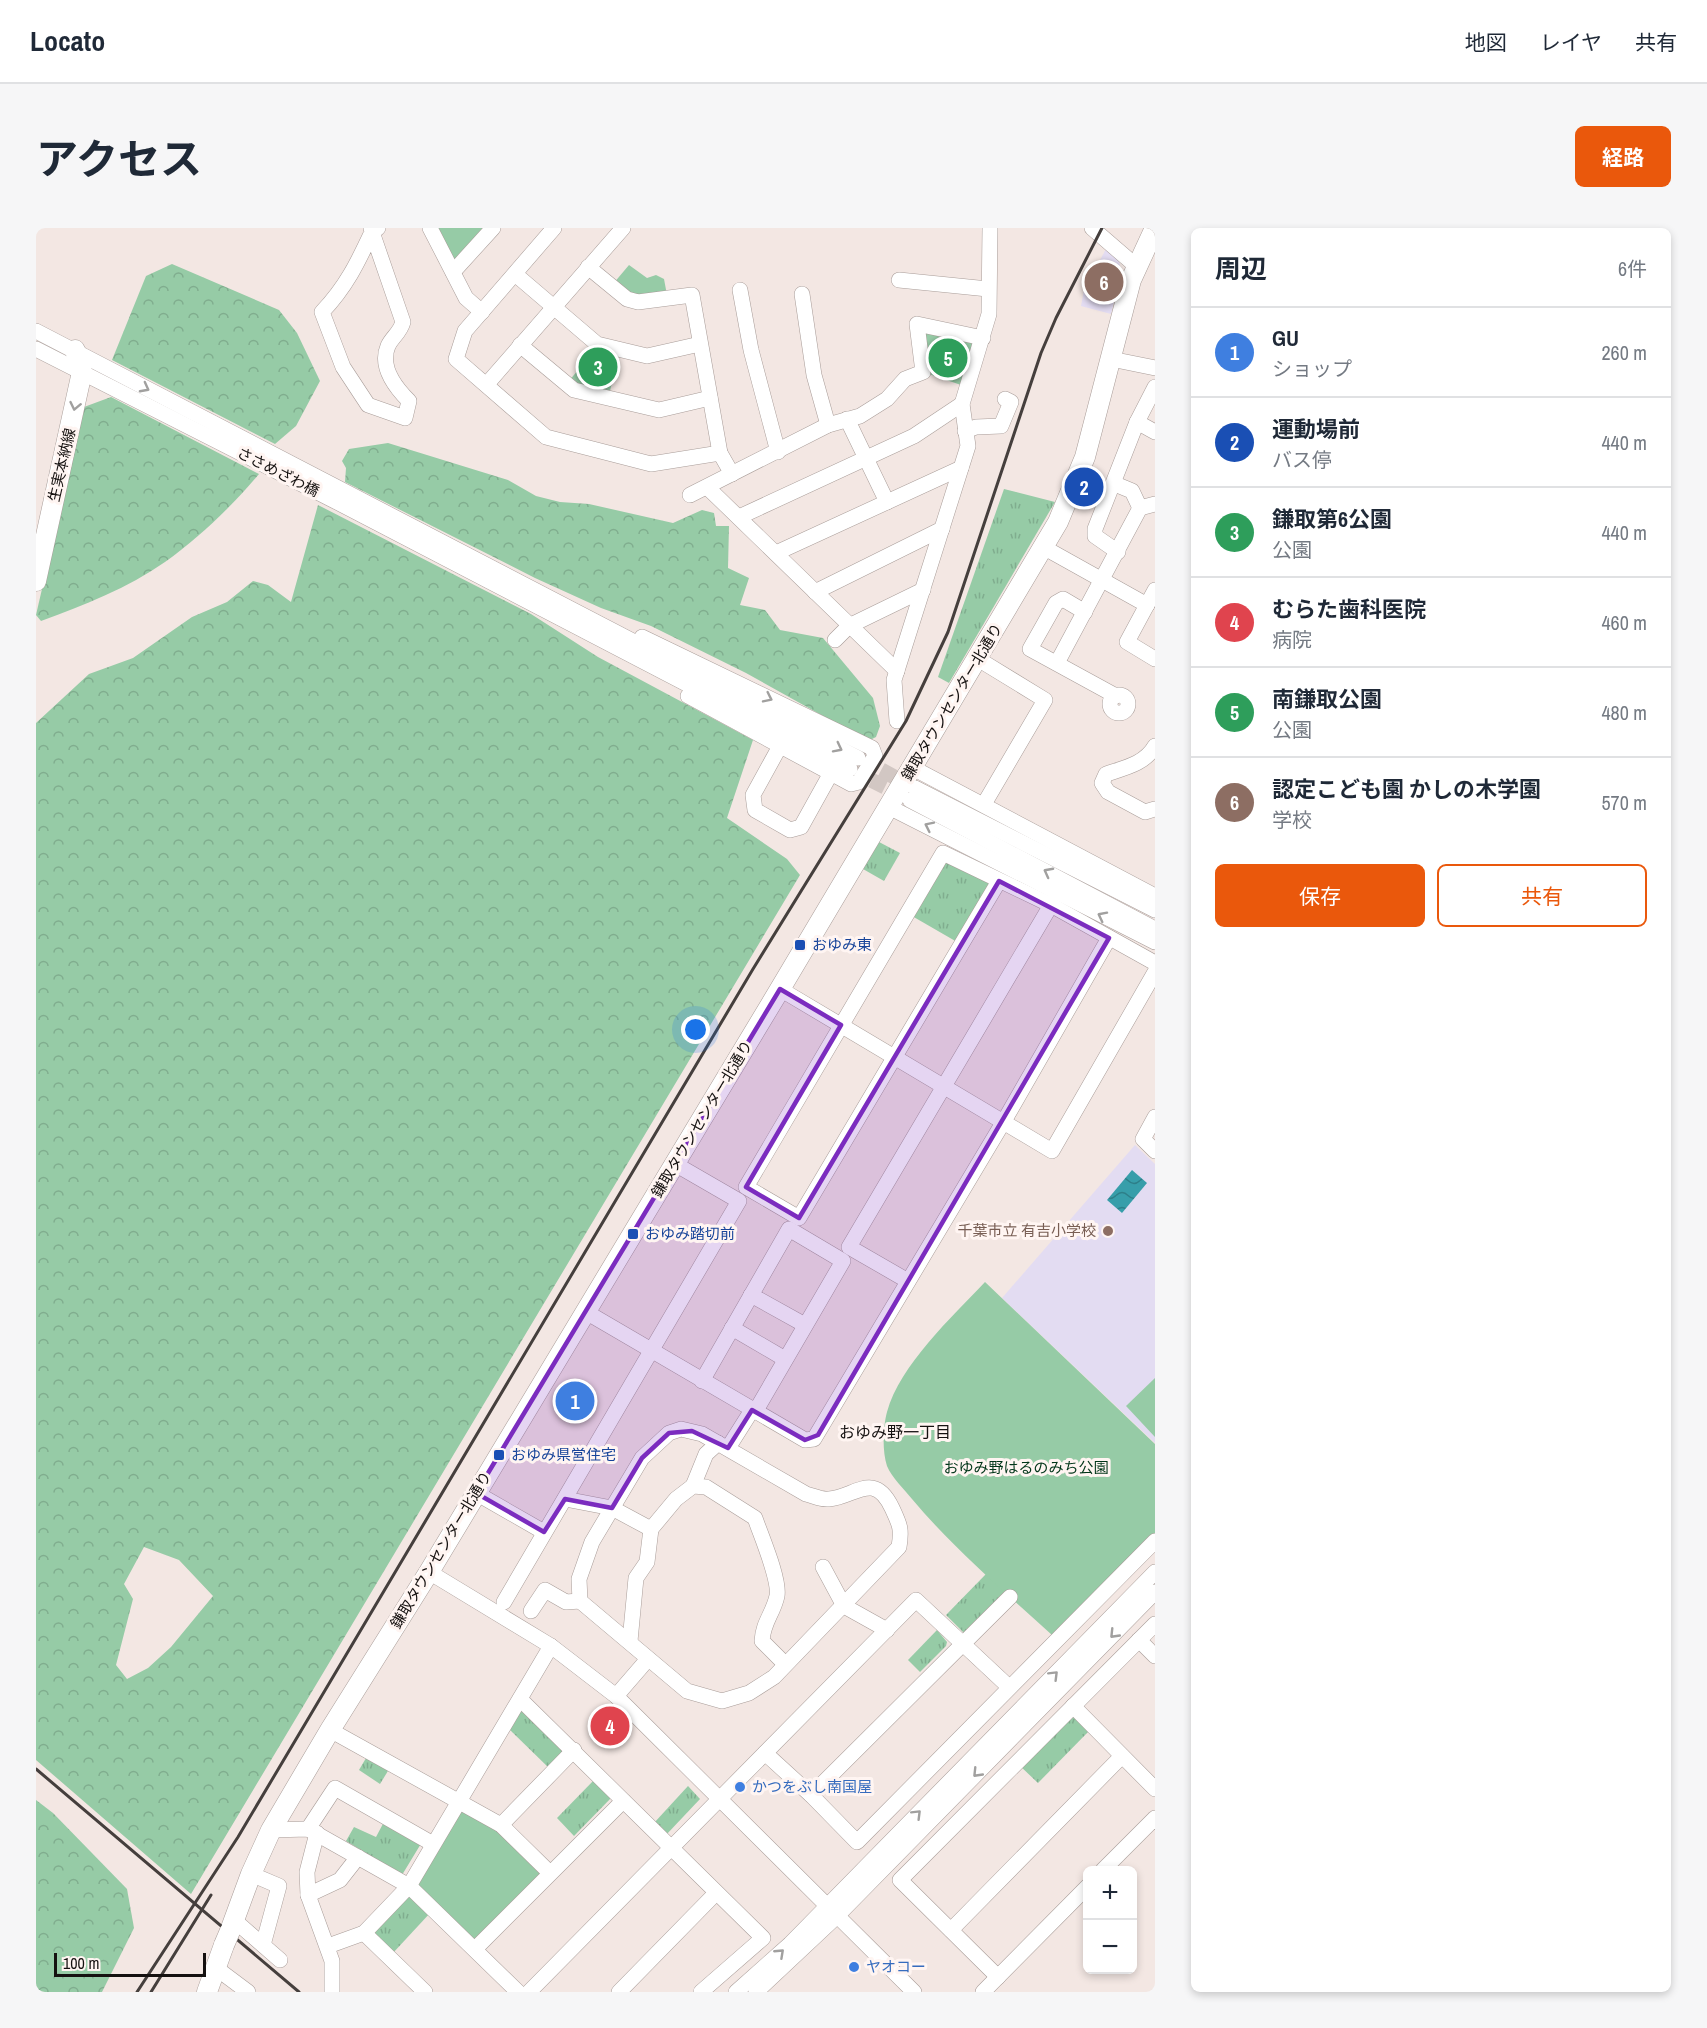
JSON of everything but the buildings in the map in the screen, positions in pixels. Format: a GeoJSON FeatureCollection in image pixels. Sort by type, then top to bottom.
{"type":"FeatureCollection","features":[{"type":"Feature","properties":{"kind":"main road","name":"鎌取タウンセンター北通り"},"geometry":{"type":"LineString","coordinates":[[207,1992],[251,1874],[272,1830],[330,1730],[429,1572],[913,768],[1043,547],[1069,498],[1085,457],[1136,266],[1155,228]]}},
{"type":"Feature","properties":{"kind":"main road"},"geometry":{"type":"LineString","coordinates":[[75,350],[82,372]]}},
{"type":"Feature","properties":{"kind":"main road","name":"生実本納線"},"geometry":{"type":"LineString","coordinates":[[36,581],[82,372]]}},
{"type":"Feature","properties":{"kind":"street"},"geometry":{"type":"LineString","coordinates":[[430,228],[466,298],[482,312]]}},
{"type":"Feature","properties":{"kind":"street"},"geometry":{"type":"LineString","coordinates":[[453,272],[493,228]]}},
{"type":"Feature","properties":{"kind":"street"},"geometry":{"type":"LineString","coordinates":[[554,228],[465,331],[456,359],[546,437],[651,464],[720,453]]}},
{"type":"Feature","properties":{"kind":"street"},"geometry":{"type":"LineString","coordinates":[[487,384],[623,228]]}},
{"type":"Feature","properties":{"kind":"street"},"geometry":{"type":"LineString","coordinates":[[897,721],[894,680],[968,446],[962,404],[989,314],[990,228]]}},
{"type":"Feature","properties":{"kind":"street"},"geometry":{"type":"LineString","coordinates":[[374,229],[403,322],[401,331],[388,346],[386,363],[395,387],[409,401],[405,418],[368,405],[344,367],[322,312],[341,292],[353,274],[374,229]]}},
{"type":"Feature","properties":{"kind":"street"},"geometry":{"type":"LineString","coordinates":[[1096,231],[1136,266]]}},
{"type":"Feature","properties":{"kind":"street"},"geometry":{"type":"LineString","coordinates":[[588,267],[627,299],[638,302],[692,295],[720,453],[732,474]]}},
{"type":"Feature","properties":{"kind":"street"},"geometry":{"type":"LineString","coordinates":[[515,274],[597,344],[647,356],[699,344]]}},
{"type":"Feature","properties":{"kind":"street"},"geometry":{"type":"LineString","coordinates":[[899,279],[988,289]]}},
{"type":"Feature","properties":{"kind":"street"},"geometry":{"type":"LineString","coordinates":[[740,290],[751,350],[778,452]]}},
{"type":"Feature","properties":{"kind":"street"},"geometry":{"type":"LineString","coordinates":[[802,294],[814,375],[828,425]]}},
{"type":"Feature","properties":{"kind":"street"},"geometry":{"type":"LineString","coordinates":[[690,495],[828,425],[869,410],[888,399],[905,379],[923,372],[916,324],[982,338]]}},
{"type":"Feature","properties":{"kind":"street"},"geometry":{"type":"LineString","coordinates":[[36,331],[75,350],[227,439]]}},
{"type":"Feature","properties":{"kind":"street"},"geometry":{"type":"LineString","coordinates":[[520,345],[574,390],[659,410],[710,398]]}},
{"type":"Feature","properties":{"kind":"street"},"geometry":{"type":"LineString","coordinates":[[36,349],[227,439]]}},
{"type":"Feature","properties":{"kind":"street"},"geometry":{"type":"LineString","coordinates":[[1111,359],[1155,368]]}},
{"type":"Feature","properties":{"kind":"street"},"geometry":{"type":"LineString","coordinates":[[1118,552],[1095,536],[1095,529],[1115,484],[1137,422],[1155,387]]}},
{"type":"Feature","properties":{"kind":"street"},"geometry":{"type":"LineString","coordinates":[[965,431],[976,427],[1001,426],[1011,402],[1005,399]]}},
{"type":"Feature","properties":{"kind":"street"},"geometry":{"type":"LineString","coordinates":[[739,517],[914,436],[962,404]]}},
{"type":"Feature","properties":{"kind":"street"},"geometry":{"type":"LineString","coordinates":[[846,419],[887,502]]}},
{"type":"Feature","properties":{"kind":"street"},"geometry":{"type":"LineString","coordinates":[[1137,422],[1155,432]]}},
{"type":"Feature","properties":{"kind":"street","name":"ささめざわ橋"},"geometry":{"type":"LineString","coordinates":[[227,439],[596,630]]}},
{"type":"Feature","properties":{"kind":"street"},"geometry":{"type":"LineString","coordinates":[[776,553],[961,468]]}},
{"type":"Feature","properties":{"kind":"street"},"geometry":{"type":"LineString","coordinates":[[1057,663],[1118,552],[1148,506],[1132,491],[1115,484]]}},
{"type":"Feature","properties":{"kind":"street"},"geometry":{"type":"LineString","coordinates":[[707,487],[897,671]]}},
{"type":"Feature","properties":{"kind":"street"},"geometry":{"type":"LineString","coordinates":[[815,592],[942,529]]}},
{"type":"Feature","properties":{"kind":"street"},"geometry":{"type":"LineString","coordinates":[[1043,547],[1147,605]]}},
{"type":"Feature","properties":{"kind":"street"},"geometry":{"type":"LineString","coordinates":[[835,640],[849,626],[922,590]]}},
{"type":"Feature","properties":{"kind":"street"},"geometry":{"type":"LineString","coordinates":[[1155,590],[1127,642],[1155,659]]}},
{"type":"Feature","properties":{"kind":"street"},"geometry":{"type":"LineString","coordinates":[[1085,612],[1063,599],[1056,603],[1030,649],[1116,696]]}},
{"type":"Feature","properties":{"kind":"street"},"geometry":{"type":"LineString","coordinates":[[596,630],[631,632],[666,647],[876,751],[855,784],[657,679],[612,652],[596,630]]}},
{"type":"Feature","properties":{"kind":"street"},"geometry":{"type":"LineString","coordinates":[[596,630],[854,764]]}},
{"type":"Feature","properties":{"kind":"street"},"geometry":{"type":"LineString","coordinates":[[978,659],[1045,699],[987,799]]}},
{"type":"Feature","properties":{"kind":"street"},"geometry":{"type":"LineString","coordinates":[[780,746],[753,795],[755,810],[790,830],[801,826],[831,773]]}},
{"type":"Feature","properties":{"kind":"street"},"geometry":{"type":"LineString","coordinates":[[1155,746],[1151,754],[1139,763],[1106,774],[1102,783],[1108,792],[1144,812],[1155,809]]}},
{"type":"Feature","properties":{"kind":"street"},"geometry":{"type":"LineString","coordinates":[[913,768],[1155,896]]}},
{"type":"Feature","properties":{"kind":"street"},"geometry":{"type":"LineString","coordinates":[[1155,910],[913,794],[1155,929]]}},
{"type":"Feature","properties":{"kind":"street"},"geometry":{"type":"LineString","coordinates":[[889,807],[1155,942]]}},
{"type":"Feature","properties":{"kind":"street"},"geometry":{"type":"LineString","coordinates":[[999,881],[799,1218],[746,1187],[943,853],[1051,905],[1155,963]]}},
{"type":"Feature","properties":{"kind":"street"},"geometry":{"type":"LineString","coordinates":[[908,1281],[849,1247],[1051,905]]}},
{"type":"Feature","properties":{"kind":"street"},"geometry":{"type":"LineString","coordinates":[[586,1312],[805,1440],[814,1439],[1004,1121],[1109,938]]}},
{"type":"Feature","properties":{"kind":"street"},"geometry":{"type":"LineString","coordinates":[[780,989],[1052,1151],[1155,972]]}},
{"type":"Feature","properties":{"kind":"street"},"geometry":{"type":"LineString","coordinates":[[1155,1117],[1143,1138],[1155,1151]]}},
{"type":"Feature","properties":{"kind":"street"},"geometry":{"type":"LineString","coordinates":[[504,1602],[739,1201],[675,1164]]}},
{"type":"Feature","properties":{"kind":"street"},"geometry":{"type":"LineString","coordinates":[[630,1641],[636,1578],[647,1562],[651,1529],[676,1499],[693,1486],[706,1454],[723,1445],[753,1411],[843,1261],[789,1230],[702,1381]]}},
{"type":"Feature","properties":{"kind":"street"},"geometry":{"type":"LineString","coordinates":[[751,1295],[805,1325]]}},
{"type":"Feature","properties":{"kind":"street"},"geometry":{"type":"LineString","coordinates":[[732,1328],[785,1359]]}},
{"type":"Feature","properties":{"kind":"street"},"geometry":{"type":"LineString","coordinates":[[531,1611],[545,1590],[566,1602],[580,1601],[687,1691],[722,1701],[749,1693],[774,1677],[899,1547],[902,1529],[886,1496],[874,1488],[860,1488],[830,1499],[806,1494],[723,1445],[692,1431],[681,1429],[669,1433],[642,1458],[612,1508],[583,1562],[579,1579],[580,1601]]}},
{"type":"Feature","properties":{"kind":"street"},"geometry":{"type":"LineString","coordinates":[[693,1486],[706,1487],[755,1518],[778,1592],[774,1610],[763,1626],[762,1641],[785,1664]]}},
{"type":"Feature","properties":{"kind":"street"},"geometry":{"type":"LineString","coordinates":[[476,1493],[544,1532]]}},
{"type":"Feature","properties":{"kind":"street"},"geometry":{"type":"LineString","coordinates":[[565,1499],[612,1508],[651,1529]]}},
{"type":"Feature","properties":{"kind":"street"},"geometry":{"type":"LineString","coordinates":[[765,1753],[857,1842],[1155,1541]]}},
{"type":"Feature","properties":{"kind":"street"},"geometry":{"type":"LineString","coordinates":[[823,1567],[844,1606],[887,1630]]}},
{"type":"Feature","properties":{"kind":"street"},"geometry":{"type":"LineString","coordinates":[[429,1572],[551,1646],[616,1696],[914,1992]]}},
{"type":"Feature","properties":{"kind":"street"},"geometry":{"type":"LineString","coordinates":[[756,1992],[1155,1572]]}},
{"type":"Feature","properties":{"kind":"street"},"geometry":{"type":"LineString","coordinates":[[736,1992],[790,1944],[831,1912],[1155,1592]]}},
{"type":"Feature","properties":{"kind":"street"},"geometry":{"type":"LineString","coordinates":[[811,1795],[1010,1598]]}},
{"type":"Feature","properties":{"kind":"street"},"geometry":{"type":"LineString","coordinates":[[529,1992],[721,1801],[765,1753],[916,1600],[1009,1687]]}},
{"type":"Feature","properties":{"kind":"street"},"geometry":{"type":"LineString","coordinates":[[998,1977],[900,1880],[1155,1624]]}},
{"type":"Feature","properties":{"kind":"street"},"geometry":{"type":"LineString","coordinates":[[1139,1640],[1155,1656]]}},
{"type":"Feature","properties":{"kind":"street"},"geometry":{"type":"LineString","coordinates":[[328,1946],[364,1933],[409,1886],[551,1646]]}},
{"type":"Feature","properties":{"kind":"street"},"geometry":{"type":"LineString","coordinates":[[616,1696],[648,1659]]}},
{"type":"Feature","properties":{"kind":"street"},"geometry":{"type":"LineString","coordinates":[[520,1699],[763,1938],[701,1992]]}},
{"type":"Feature","properties":{"kind":"street"},"geometry":{"type":"LineString","coordinates":[[1073,1706],[1155,1788]]}},
{"type":"Feature","properties":{"kind":"street"},"geometry":{"type":"LineString","coordinates":[[330,1730],[501,1825],[550,1873]]}},
{"type":"Feature","properties":{"kind":"street"},"geometry":{"type":"LineString","coordinates":[[501,1825],[574,1750]]}},
{"type":"Feature","properties":{"kind":"street"},"geometry":{"type":"LineString","coordinates":[[951,1930],[1122,1756]]}},
{"type":"Feature","properties":{"kind":"street"},"geometry":{"type":"LineString","coordinates":[[332,1992],[332,1961],[308,1895],[307,1872],[313,1831],[334,1788],[433,1844]]}},
{"type":"Feature","properties":{"kind":"street"},"geometry":{"type":"LineString","coordinates":[[475,1949],[623,1801]]}},
{"type":"Feature","properties":{"kind":"street"},"geometry":{"type":"LineString","coordinates":[[1107,1866],[1155,1818]]}},
{"type":"Feature","properties":{"kind":"street"},"geometry":{"type":"LineString","coordinates":[[272,1830],[313,1831],[409,1886],[518,1992]]}},
{"type":"Feature","properties":{"kind":"street"},"geometry":{"type":"LineString","coordinates":[[308,1895],[340,1880],[358,1857]]}},
{"type":"Feature","properties":{"kind":"street"},"geometry":{"type":"LineString","coordinates":[[251,1874],[279,1886],[263,1945]]}},
{"type":"Feature","properties":{"kind":"street"},"geometry":{"type":"LineString","coordinates":[[983,1992],[1083,1891]]}},
{"type":"Feature","properties":{"kind":"street"},"geometry":{"type":"LineString","coordinates":[[619,1992],[716,1893]]}},
{"type":"Feature","properties":{"kind":"street"},"geometry":{"type":"LineString","coordinates":[[230,1932],[263,1945],[280,1960]]}},
{"type":"Feature","properties":{"kind":"street"},"geometry":{"type":"LineString","coordinates":[[364,1933],[425,1992]]}},
{"type":"Feature","properties":{"kind":"street"},"geometry":{"type":"LineString","coordinates":[[216,1968],[248,1992]]}},
{"type":"Feature","properties":{"kind":"highlighted area"},"geometry":{"type":"Polygon","coordinates":[[[999,881],[1109,938],[818,1435],[805,1440],[752,1410],[728,1448],[692,1431],[669,1433],[642,1458],[612,1508],[565,1499],[544,1532],[476,1493],[780,989],[841,1025],[746,1187],[799,1218],[999,881]]]}},
{"type":"Feature","properties":{"kind":"shaded area"},"geometry":{"type":"Polygon","coordinates":[[[1106,249],[1119,258],[1121,275],[1111,314],[1081,306],[1084,290],[1106,249]]]}},
{"type":"Feature","properties":{"kind":"shaded area","name":"千葉市立 有吉小学校"},"geometry":{"type":"Polygon","coordinates":[[[1135,1145],[1155,1164],[1155,1443],[1002,1298],[1135,1145]]]}},
{"type":"Feature","properties":{"kind":"green space"},"geometry":{"type":"Polygon","coordinates":[[[434,228],[487,228],[456,265],[434,228]]]}},
{"type":"Feature","properties":{"kind":"green space"},"geometry":{"type":"Polygon","coordinates":[[[172,264],[279,310],[297,333],[320,381],[296,426],[275,444],[112,360],[146,276],[172,264]]]}},
{"type":"Feature","properties":{"kind":"green space"},"geometry":{"type":"Polygon","coordinates":[[[629,265],[647,278],[656,275],[664,279],[667,295],[635,299],[613,284],[629,265]]]}},
{"type":"Feature","properties":{"kind":"green space"},"geometry":{"type":"Polygon","coordinates":[[[922,331],[975,342],[961,385],[929,374],[922,331]]]}},
{"type":"Feature","properties":{"kind":"green space"},"geometry":{"type":"Polygon","coordinates":[[[596,348],[619,354],[609,395],[569,381],[596,348]]]}},
{"type":"Feature","properties":{"kind":"green space"},"geometry":{"type":"Polygon","coordinates":[[[111,397],[259,474],[215,521],[165,562],[121,588],[41,621],[36,615],[84,407],[111,397]]]}},
{"type":"Feature","properties":{"kind":"green space"},"geometry":{"type":"Polygon","coordinates":[[[388,443],[508,480],[536,496],[560,502],[589,504],[673,523],[702,510],[714,513],[716,526],[729,526],[728,568],[749,578],[740,605],[765,610],[780,630],[823,638],[873,698],[880,726],[876,737],[868,741],[746,673],[651,626],[601,608],[535,578],[345,482],[346,468],[342,461],[349,449],[388,443]]]}},
{"type":"Feature","properties":{"kind":"green space"},"geometry":{"type":"Polygon","coordinates":[[[1004,489],[1055,502],[949,683],[938,677],[1004,489]]]}},
{"type":"Feature","properties":{"kind":"green space"},"geometry":{"type":"Polygon","coordinates":[[[318,505],[531,614],[598,657],[753,740],[727,818],[787,859],[800,875],[191,1894],[36,1760],[36,723],[89,674],[133,658],[192,617],[227,602],[253,581],[268,585],[291,602],[318,505]],[[144,1547],[124,1584],[133,1599],[116,1665],[127,1679],[148,1668],[171,1647],[213,1596],[179,1560],[144,1547]]]}},
{"type":"Feature","properties":{"kind":"green space"},"geometry":{"type":"Polygon","coordinates":[[[879,842],[900,853],[884,881],[863,869],[879,842]]]}},
{"type":"Feature","properties":{"kind":"green space"},"geometry":{"type":"Polygon","coordinates":[[[944,861],[988,879],[988,886],[957,942],[912,916],[944,861]]]}},
{"type":"Feature","properties":{"kind":"green space","name":"おゆみ野はるのみち公園"},"geometry":{"type":"Polygon","coordinates":[[[985,1282],[1155,1444],[1155,1533],[1052,1635],[945,1535],[895,1479],[885,1460],[884,1439],[887,1412],[903,1377],[943,1326],[985,1282]]]}},
{"type":"Feature","properties":{"kind":"green space"},"geometry":{"type":"Polygon","coordinates":[[[1155,1378],[1155,1437],[1126,1406],[1155,1378]]]}},
{"type":"Feature","properties":{"kind":"green space"},"geometry":{"type":"Polygon","coordinates":[[[986,1574],[1008,1594],[966,1635],[946,1615],[986,1574]]]}},
{"type":"Feature","properties":{"kind":"green space"},"geometry":{"type":"Polygon","coordinates":[[[937,1630],[947,1642],[946,1646],[920,1672],[908,1660],[937,1630]]]}},
{"type":"Feature","properties":{"kind":"green space"},"geometry":{"type":"Polygon","coordinates":[[[521,1710],[566,1750],[551,1770],[509,1729],[521,1710]]]}},
{"type":"Feature","properties":{"kind":"green space"},"geometry":{"type":"Polygon","coordinates":[[[1069,1712],[1089,1731],[1038,1783],[1018,1764],[1069,1712]]]}},
{"type":"Feature","properties":{"kind":"green space"},"geometry":{"type":"Polygon","coordinates":[[[369,1753],[391,1766],[380,1784],[359,1770],[369,1753]]]}},
{"type":"Feature","properties":{"kind":"green space"},"geometry":{"type":"Polygon","coordinates":[[[594,1780],[612,1797],[574,1836],[557,1818],[594,1780]]]}},
{"type":"Feature","properties":{"kind":"green space"},"geometry":{"type":"Polygon","coordinates":[[[688,1786],[700,1799],[666,1835],[654,1823],[688,1786]]]}},
{"type":"Feature","properties":{"kind":"green space"},"geometry":{"type":"Polygon","coordinates":[[[36,1800],[53,1813],[127,1889],[134,1928],[102,1992],[36,1992],[36,1800]]]}},
{"type":"Feature","properties":{"kind":"green space"},"geometry":{"type":"Polygon","coordinates":[[[464,1810],[498,1829],[543,1874],[475,1944],[417,1886],[459,1812],[464,1810]]]}},
{"type":"Feature","properties":{"kind":"green space"},"geometry":{"type":"Polygon","coordinates":[[[385,1820],[422,1842],[402,1875],[346,1841],[354,1827],[376,1837],[385,1820]]]}},
{"type":"Feature","properties":{"kind":"green space"},"geometry":{"type":"Polygon","coordinates":[[[407,1895],[412,1895],[431,1912],[393,1953],[372,1930],[407,1895]]]}},
{"type":"Feature","properties":{"kind":"water"},"geometry":{"type":"Polygon","coordinates":[[[1132,1170],[1147,1183],[1122,1213],[1107,1200],[1132,1170]]]}},
{"type":"Feature","properties":{"kind":"tunnel"},"geometry":{"type":"LineString","coordinates":[[861,759],[911,786]]}},
{"type":"Feature","properties":{"kind":"tunnel"},"geometry":{"type":"LineString","coordinates":[[851,770],[905,797]]}},
{"type":"Feature","properties":{"kind":"railway"},"geometry":{"type":"LineString","coordinates":[[137,1992],[238,1837],[753,969],[906,721],[948,632],[1041,353],[1056,318],[1102,228]]}},
{"type":"Feature","properties":{"kind":"railway"},"geometry":{"type":"LineString","coordinates":[[36,1769],[299,1992]]}},
{"type":"Feature","properties":{"kind":"railway"},"geometry":{"type":"LineString","coordinates":[[151,1992],[211,1895]]}},
{"type":"Feature","properties":{"kind":"place","name":"認定こども園 かしの木学園"},"geometry":{"type":"Point","coordinates":[1104,282]}},
{"type":"Feature","properties":{"kind":"place","name":"南鎌取公園"},"geometry":{"type":"Point","coordinates":[948,358]}},
{"type":"Feature","properties":{"kind":"place","name":"鎌取第6公園"},"geometry":{"type":"Point","coordinates":[598,367]}},
{"type":"Feature","properties":{"kind":"place","name":"運動場前"},"geometry":{"type":"Point","coordinates":[1084,487]}},
{"type":"Feature","properties":{"kind":"place","name":"おゆみ東"},"geometry":{"type":"Point","coordinates":[800,945]}},
{"type":"Feature","properties":{"kind":"place","name":"千葉市立 有吉小学校"},"geometry":{"type":"Point","coordinates":[1108,1231]}},
{"type":"Feature","properties":{"kind":"place","name":"おゆみ踏切前"},"geometry":{"type":"Point","coordinates":[633,1234]}},
{"type":"Feature","properties":{"kind":"place","name":"GU"},"geometry":{"type":"Point","coordinates":[575,1401]}},
{"type":"Feature","properties":{"kind":"place","name":"おゆみ県営住宅"},"geometry":{"type":"Point","coordinates":[499,1455]}},
{"type":"Feature","properties":{"kind":"place","name":"むらた歯科医院"},"geometry":{"type":"Point","coordinates":[610,1726]}},
{"type":"Feature","properties":{"kind":"place","name":"かつをぶし南国屋"},"geometry":{"type":"Point","coordinates":[740,1787]}},
{"type":"Feature","properties":{"kind":"place","name":"ヤオコー"},"geometry":{"type":"Point","coordinates":[854,1967]}},
{"type":"Feature","properties":{"kind":"district","name":"おゆみ野一丁目"},"geometry":{"type":"Point","coordinates":[895,1432]}}]}
